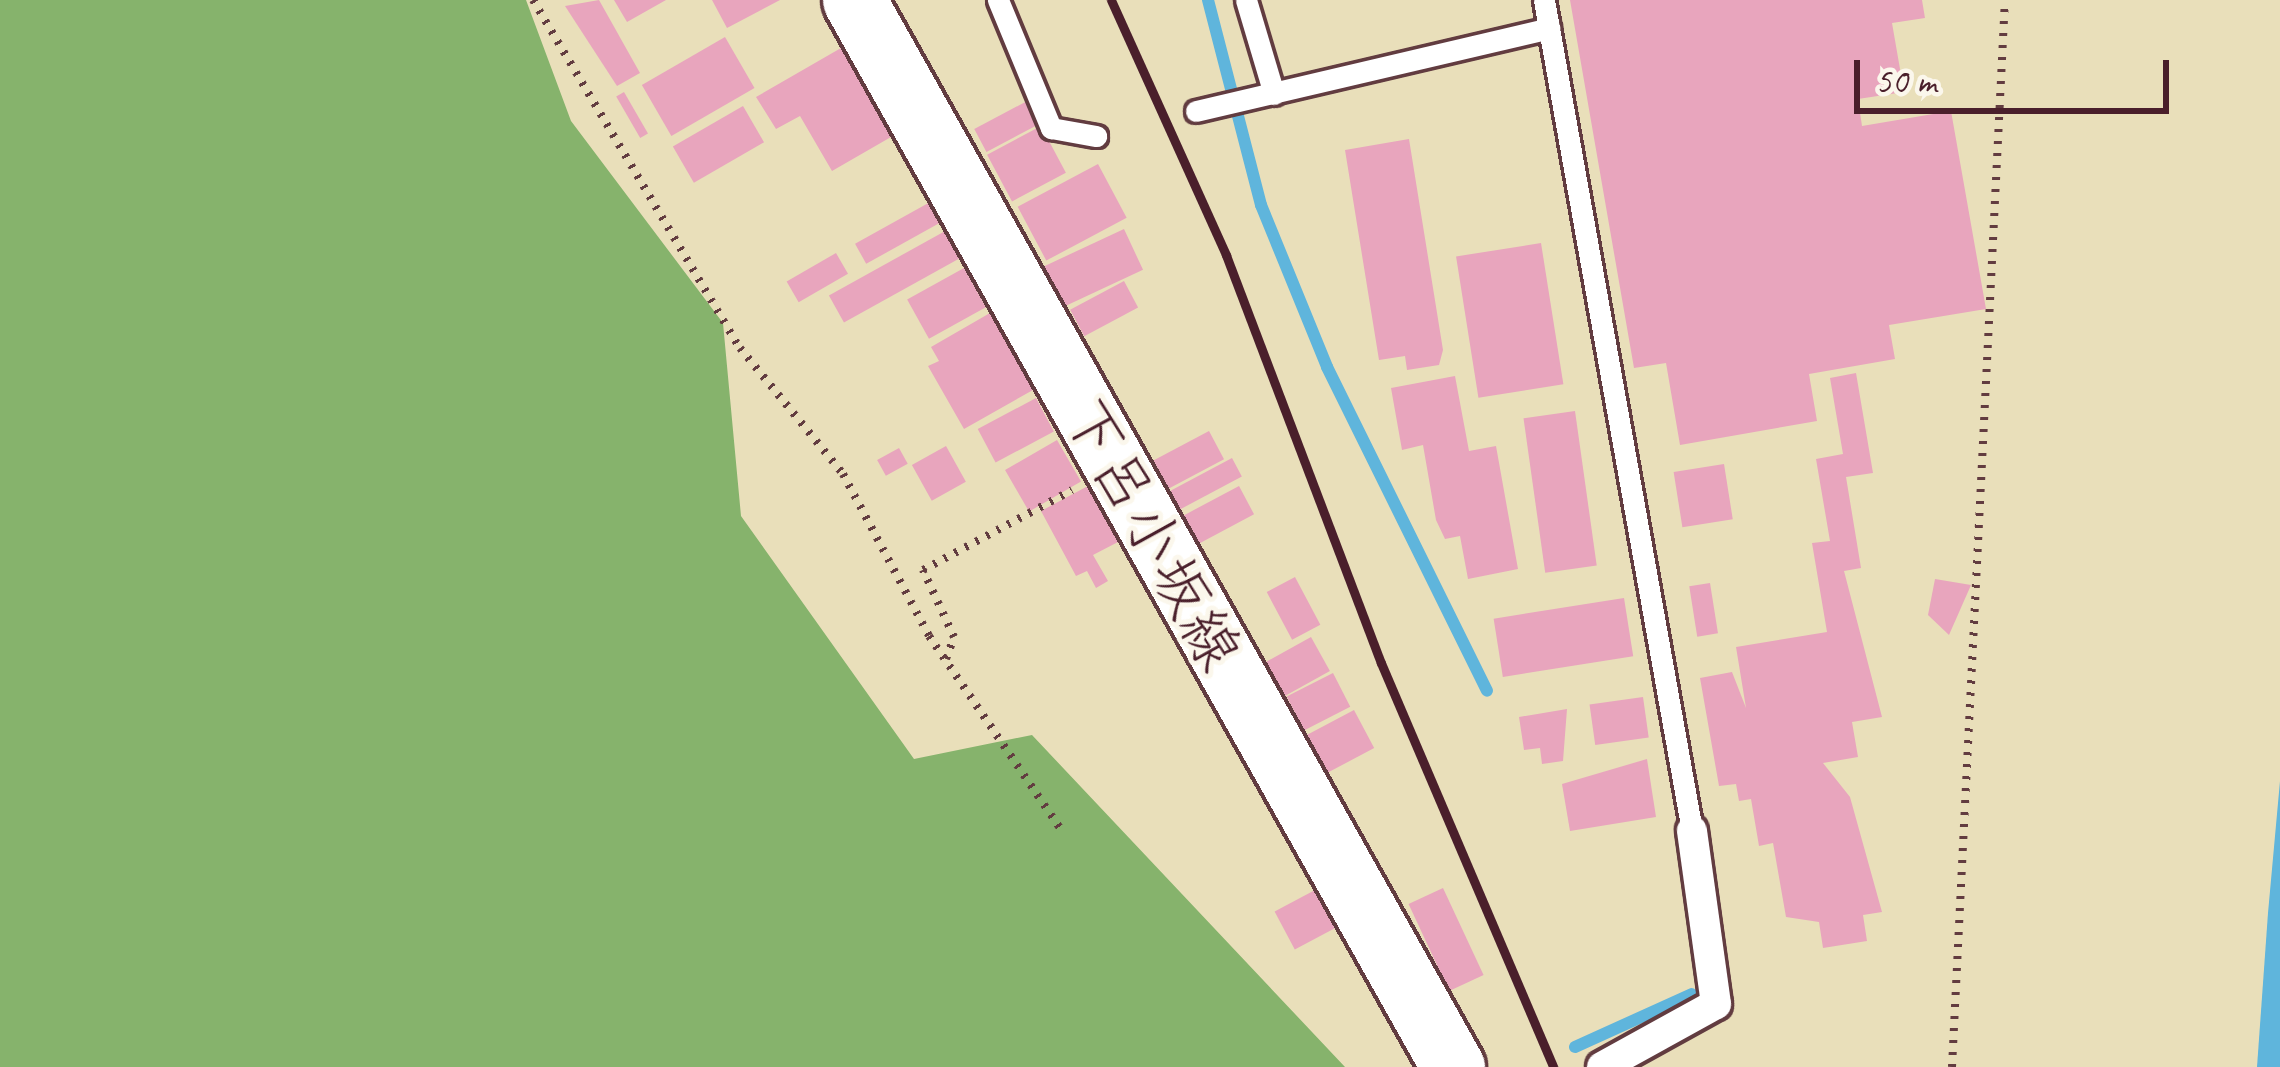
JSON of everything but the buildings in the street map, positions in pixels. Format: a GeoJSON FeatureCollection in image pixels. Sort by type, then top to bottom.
{"type":"FeatureCollection","features":[{"type":"Feature","properties":{"kind":"main road","name":"下呂小坂線"},"geometry":{"type":"LineString","coordinates":[[854,0],[1453,1067]]}},
{"type":"Feature","properties":{"kind":"street"},"geometry":{"type":"LineString","coordinates":[[1601,1067],[1716,1004],[1692,831]]}},
{"type":"Feature","properties":{"kind":"lane"},"geometry":{"type":"LineString","coordinates":[[998,0],[1052,128],[1072,140],[1096,136]]}},
{"type":"Feature","properties":{"kind":"lane"},"geometry":{"type":"LineString","coordinates":[[1246,0],[1274,94]]}},
{"type":"Feature","properties":{"kind":"lane"},"geometry":{"type":"LineString","coordinates":[[1544,0],[1692,831]]}},
{"type":"Feature","properties":{"kind":"lane"},"geometry":{"type":"LineString","coordinates":[[1196,111],[1549,28]]}},
{"type":"Feature","properties":{"kind":"path"},"geometry":{"type":"LineString","coordinates":[[533,0],[740,348],[843,474],[945,661],[1060,828]]}},
{"type":"Feature","properties":{"kind":"path"},"geometry":{"type":"LineString","coordinates":[[1952,1067],[2005,0]]}},
{"type":"Feature","properties":{"kind":"path"},"geometry":{"type":"LineString","coordinates":[[945,661],[953,637],[922,570],[1114,467]]}},
{"type":"Feature","properties":{"kind":"green space"},"geometry":{"type":"Polygon","coordinates":[[[0,0],[526,0],[571,121],[723,323],[741,516],[914,759],[1032,735],[1345,1067],[0,1067],[0,0]]]}},
{"type":"Feature","properties":{"kind":"water"},"geometry":{"type":"Polygon","coordinates":[[[2280,781],[2280,1067],[2257,1067],[2268,913],[2280,781]]]}},
{"type":"Feature","properties":{"kind":"waterway"},"geometry":{"type":"LineString","coordinates":[[1208,0],[1261,205],[1327,367],[1487,691]]}},
{"type":"Feature","properties":{"kind":"waterway"},"geometry":{"type":"LineString","coordinates":[[1575,1047],[1692,994]]}},
{"type":"Feature","properties":{"kind":"railway"},"geometry":{"type":"LineString","coordinates":[[1111,0],[1226,255],[1381,663],[1553,1067]]}}]}
